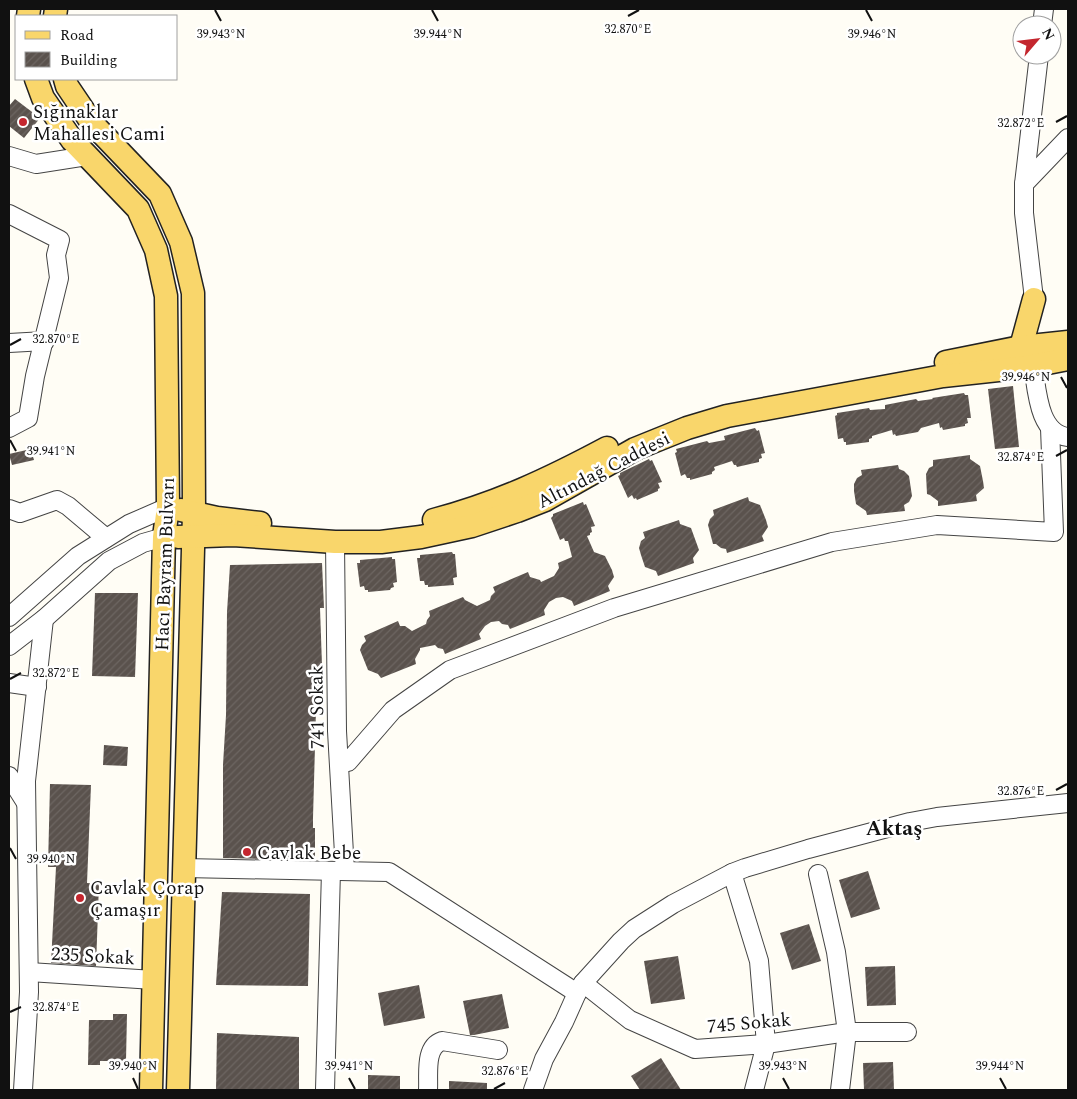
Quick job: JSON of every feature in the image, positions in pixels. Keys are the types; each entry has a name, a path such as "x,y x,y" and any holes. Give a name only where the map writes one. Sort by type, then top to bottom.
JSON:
{"main road":[{"name":"Hacı Bayram Bulvarı","path":"36,80 43,98 72,140 138,209 156,250 166,296 168,507 164,537 151,1090"},
{"name":"Hacı Bayram Bulvarı","path":"65,80 67,86 92,123 160,194 181,242 193,293 194,512 178,1090"},
{"path":"1034,299 1034,358"},
{"name":"Altındağ Caddesi","path":"164,537 232,536 335,542 401,540 452,531 488,522 545,500 617,459 648,444 704,422 727,416 1034,358 1068,342"},
{"name":"Altındağ Caddesi","path":"168,507 238,521 370,528 410,526 465,512 523,490 646,428 688,412 725,402 856,379 1034,358 1068,359"}],"street":[{"path":"1034,299 1024,213 1024,184 1038,65"},
{"path":"1024,184 1068,138"},
{"path":"9,156 36,164 87,156"},
{"path":"9,214 60,240 56,255 59,278 35,376 28,418 9,428"},
{"path":"9,343 45,341"},
{"path":"348,762 393,710 450,670 614,608 832,542 937,525 1054,532 1050,428 1042,412 1034,358"},
{"path":"1050,428 1060,436 1068,437"},
{"path":"9,509 20,513 57,500 68,506 106,538"},
{"path":"9,617 78,556 128,524 168,507"},
{"path":"9,646 44,619 110,561 143,543 164,537"},
{"name":"741 Sokak","path":"326,1090 338,871 335,542"},
{"path":"23,1090 29,972 26,781 44,619"},
{"path":"9,684 37,687"},
{"path":"9,776 26,803"},
{"path":"533,1090 544,1059 580,988 621,941 673,904 732,873 808,849 917,820 1068,803"},
{"name":"745 Sokak","path":"184,868 389,872 630,1020 695,1049 766,1044 848,1032 907,1032"},
{"path":"732,873 759,961 766,1044 754,1090"},
{"path":"818,874 836,952 848,1032 840,1090"},
{"name":"235 Sokak","path":"29,972 154,980"},
{"path":"428,1090 430,1051 438,1043 442,1041 498,1050"}],"building":[{"name":"Sığınaklar Mahallesi Cami","path":"15,99 40,118 24,138 9,126 9,106"},
{"path":"1013,386 1019,447 995,449 988,389"},
{"path":"964,393 968,395 971,418 967,418 968,423 965,426 943,430 942,427 940,428 939,423 921,428 918,432 896,436 895,434 893,435 892,430 872,436 869,442 846,445 843,438 838,439 835,416 837,413 869,408 870,410 885,409 885,405"},
{"path":"755,428 757,431 759,430 765,453 761,454 762,458 759,459 759,462 737,467 732,461 714,467 715,470 712,474 690,480 685,474 681,476 675,453 677,452 676,449 707,441 709,443 725,440 724,436"},
{"path":"31,449 34,460 12,465 9,454"},
{"path":"970,455 970,459 980,466 983,481 984,488 976,495 977,501 938,506 938,501 927,494 926,474 929,468 933,466 933,460"},
{"path":"649,459 650,461 652,460 662,482 658,483 660,488 658,491 637,500 632,495 628,498 618,476 620,473"},
{"path":"898,465 899,469 909,476 912,496 909,502 904,505 905,511 867,515 866,511 856,504 854,491 854,484 857,478 862,475 861,470"},
{"path":"748,497 749,501 760,505 766,520 768,527 762,536 764,541 727,553 726,549 713,544 708,525 714,515 713,510"},
{"path":"583,502 584,505 586,504 595,526 591,527 592,532 587,536 594,552 605,556 612,570 614,577 608,586 610,591 574,606 572,601 563,597 556,598 549,602 544,610 545,615 510,629 508,625 502,624 499,621 491,622 479,634 481,639 445,654 443,649 435,645 420,648 415,659 416,664 381,678 378,674 368,670 360,650 366,641 364,636 398,621 400,626 405,626 412,631 426,624 430,616 429,611 463,597 477,606 490,600 495,592 493,587 528,572 530,577 541,582 554,576 559,568 558,563 572,557 568,541 565,541 564,538 560,540 551,518 553,514"},
{"path":"679,520 680,524 691,528 699,550 693,558 694,563 658,576 656,571 645,567 639,548 641,541 645,538 643,532"},
{"path":"452,552 455,554 457,577 453,578 454,585 428,587 424,581 420,581 417,558 420,558 420,555"},
{"path":"392,557 392,559 395,559 397,582 393,583 394,587 390,590 368,592 364,586 360,587 357,563 360,563 360,560"},
{"path":"322,563 324,608 320,608 322,665 319,710 316,710 313,818 313,828 315,828 315,860 223,858 223,765 230,565"},
{"path":"95,593 138,593 135,677 92,676"},
{"path":"104,745 128,747 127,766 103,765"},
{"path":"50,784 91,785 87,883 99,884 96,966 51,963 56,867 48,867"},
{"path":"868,871 880,909 851,918 839,880"},
{"path":"222,892 310,894 308,986 216,985"},
{"path":"809,924 821,961 792,970 780,933"},
{"path":"678,956 685,999 651,1004 644,961"},
{"path":"895,966 896,1005 867,1006 865,967"},
{"path":"419,985 425,1018 384,1026 378,993"},
{"path":"502,994 509,1028 470,1035 463,1001"},
{"path":"113,1014 127,1014 126,1061 100,1061 100,1065 88,1065 89,1020 113,1020"},
{"path":"217,1033 299,1037 299,1090 216,1090"},
{"path":"661,1058 681,1090 640,1090 631,1076"},
{"path":"893,1062 894,1090 864,1090 863,1063"},
{"path":"368,1075 400,1076 400,1090 368,1090"},
{"path":"449,1081 487,1083 487,1090 449,1090"}],"place":[{"name":"Sığınaklar Mahallesi Cami","path":"23,122"},
{"name":"Cavlak Bebe","path":"247,852"},
{"name":"Cavlak Çorap Çamaşır","path":"80,898"}],"district":[{"name":"Aktaş","path":"894,828"}]}
